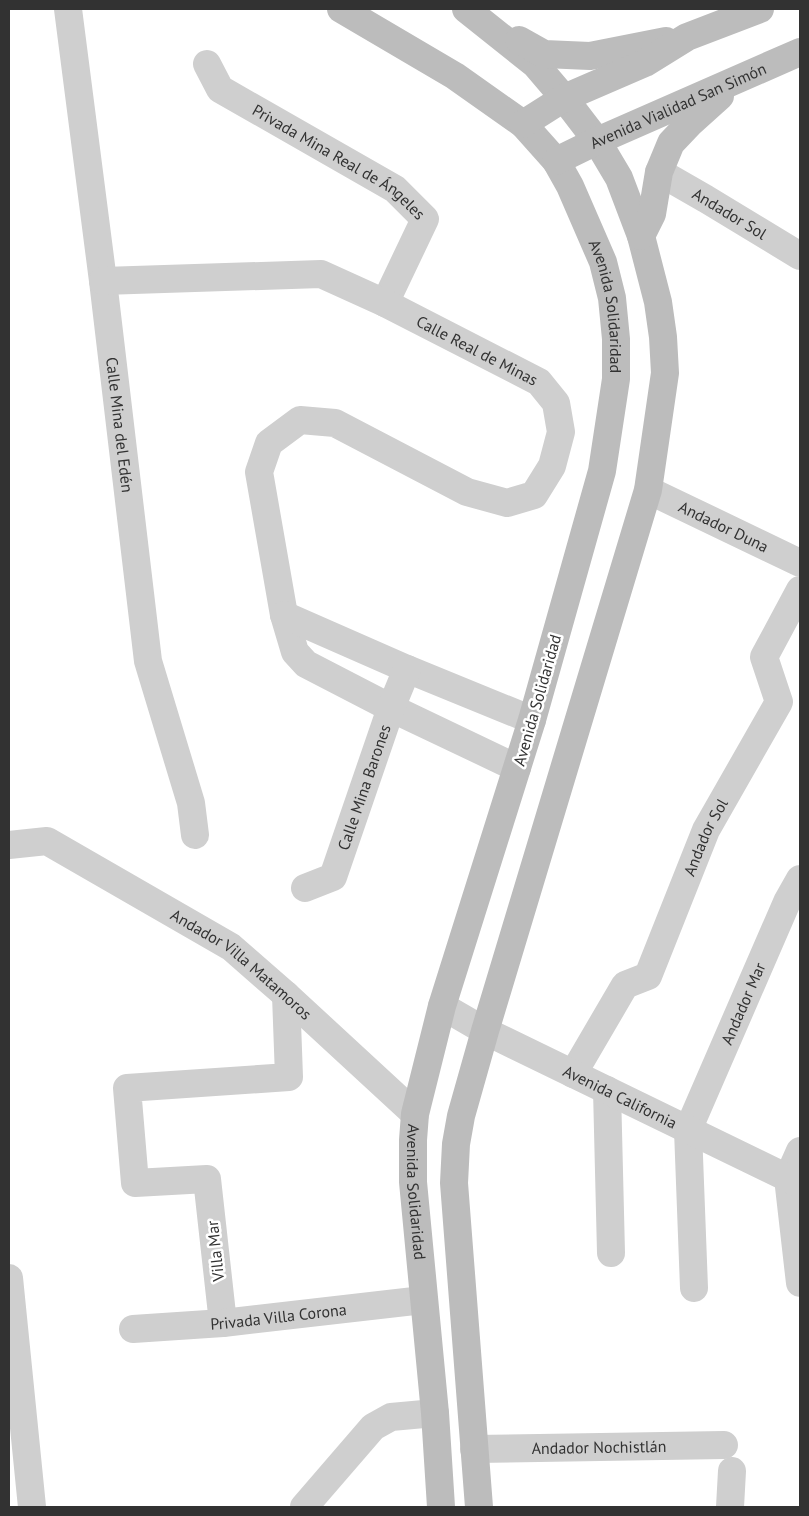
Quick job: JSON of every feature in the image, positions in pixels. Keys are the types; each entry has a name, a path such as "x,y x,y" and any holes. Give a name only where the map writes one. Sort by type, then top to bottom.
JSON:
{"main road":[{"name":"Avenida Solidaridad","path":"341,9 455,76 523,124 556,161 570,186 603,262 612,298 616,339 616,380 602,471 532,720 442,1006 415,1114 412,1140 413,1182 442,1507"},
{"path":"466,9 544,54 590,56 687,37 760,9"},
{"path":"466,9 535,64 597,141 619,178 641,236 658,302 663,337 664,373 648,490 485,1031 461,1116 456,1144 454,1183 479,1507"},
{"path":"523,124 564,98 645,63 687,37"},
{"name":"Avenida Vialidad San Simón","path":"556,161 597,141 800,52"},
{"path":"641,236 652,214 659,172 672,143 690,123 739,80"}],"street":[{"name":"Calle Mina del Edén","path":"68,9 103,281 148,661 191,803 195,834"},
{"name":"Privada Mina Real de Ángeles","path":"207,64 220,89 395,189 425,219 385,303"},
{"name":"Andador Sol","path":"659,172 800,256"},
{"name":"Calle Real de Minas","path":"103,281 320,274 385,303 538,382 556,403 561,432 552,466 534,495 507,503 467,492 335,423 300,420 269,443 260,472 284,615 295,652 306,664 390,708 517,768"},
{"name":"Andador Duna","path":"648,490 800,563"},
{"name":"Andador Sol","path":"572,1074 626,984 648,976 706,830 779,702 764,657 800,590"},
{"path":"284,615 407,670 532,720"},
{"name":"Calle Mina Barones","path":"306,888 332,877 390,708 407,670"},
{"name":"Andador Villa Matamoros","path":"9,845 47,841 231,948 286,995 415,1114"},
{"name":"Andador Mar","path":"688,1130 794,906 800,879"},
{"name":"Villa Mar","path":"223,1323 207,1179 135,1183 127,1088 289,1077 286,995"},
{"name":"Avenida California","path":"442,1006 485,1031 794,1181"},
{"path":"607,1090 611,1252"},
{"path":"688,1130 694,1288"},
{"path":"800,1151 794,1181 800,1283"},
{"path":"9,1278 32,1507"},
{"name":"Privada Villa Corona","path":"134,1329 223,1323 423,1300"},
{"path":"304,1507 373,1427 390,1417 435,1413"},
{"name":"Andador Nochistlán","path":"474,1449 724,1445"},
{"path":"730,1507 732,1471"}]}
